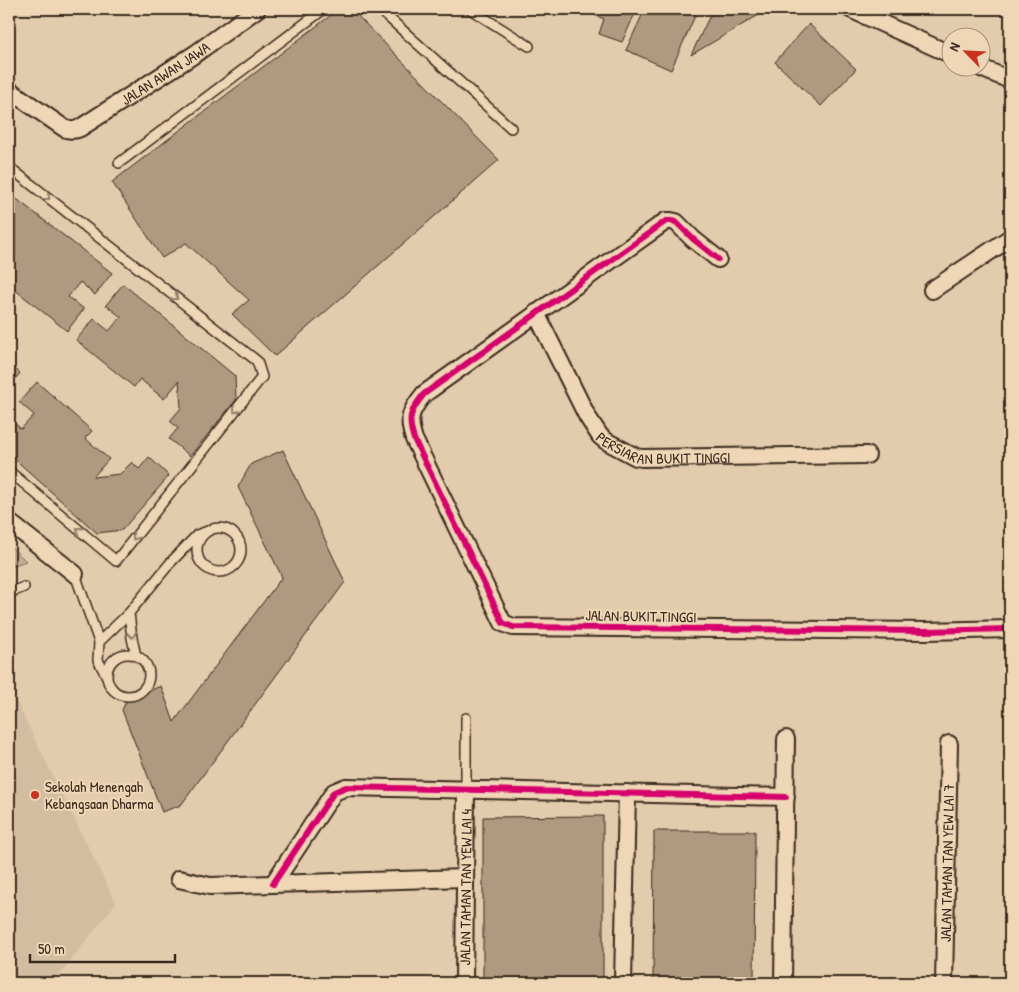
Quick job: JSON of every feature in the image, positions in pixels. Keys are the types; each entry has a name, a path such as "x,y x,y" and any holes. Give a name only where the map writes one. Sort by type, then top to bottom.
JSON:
{"street":[{"name":"JALAN AWAN JAWA","path":"9,90 64,128 75,130 195,54 256,9"},
{"path":"850,9 942,50"},
{"path":"992,73 1010,80"},
{"path":"536,313 666,221 676,222 693,240 718,259"},
{"path":"932,290 1010,238"},
{"name":"JALAN BUKIT TINGGI","path":"536,313 424,394 416,403 411,414 410,426 414,439 503,623 513,627 926,631 1010,629"},
{"name":"PERSIARAN BUKIT TINGGI","path":"536,313 587,416 600,436 636,457 867,455"},
{"path":"9,522 75,574"},
{"path":"783,983 786,738"},
{"name":"JALAN TAMAN TAN YEW LAI 7","path":"944,983 949,744"},
{"path":"273,884 334,792 346,787 786,797"},
{"name":"JALAN TAMAN TAN YEW LAI 4","path":"464,983 466,790"},
{"path":"623,983 627,793"},
{"path":"179,879 210,886 465,878"}],"lane":[{"path":"119,163 324,9"},
{"path":"379,9 510,128"},
{"path":"470,9 529,46"},
{"path":"9,167 257,361 262,377 116,561 9,471"},
{"path":"99,642 129,613 172,562 197,536 208,531 218,528 229,530 237,538 241,548 239,559 232,567 222,572 211,571 202,564 197,554 197,545 201,537 208,531"},
{"path":"172,562 184,555 197,554"},
{"path":"75,574 99,642 98,660 112,690 124,696 137,694 146,685 148,672 142,660 136,656 124,655 113,661 109,666 107,678"},
{"path":"9,593 24,587"},
{"path":"129,613 136,656"},
{"path":"466,718 466,790"}],"shaded area":[{"path":"9,545 26,561 9,567"},
{"name":"Sekolah Menengah Kebangsaan Dharma","path":"9,687 116,903 53,983 9,983"}],"building":[{"path":"339,9 351,9 499,160 275,356 232,314 249,300 186,243 162,258 112,182"},
{"path":"586,9 637,9 622,42 599,34 604,19 585,11"},
{"path":"645,9 698,9 671,70 626,50"},
{"path":"713,9 769,9 691,55"},
{"path":"809,24 856,69 821,106 775,62"},
{"path":"9,193 112,273 95,295 80,282 68,297 84,309 67,331 9,285 15,278 9,273"},
{"path":"123,284 235,376 236,400 190,456 169,439 178,428 170,421 181,408 179,381 164,399 140,379 134,387 76,340 94,319 109,331 121,317 106,305"},
{"path":"9,364 20,373 9,387"},
{"path":"37,382 92,431 85,438 109,459 93,477 120,474 132,462 139,469 149,457 169,476 122,530 97,533 9,454 9,418 21,429 34,415 19,402"},
{"path":"283,450 345,582 181,805 162,812 122,710 127,699 161,686 174,722 282,577 238,487 251,464"},
{"path":"603,816 603,983 483,983 483,817"},
{"path":"654,831 755,831 754,983 653,983"}],"cycle path":[{"path":"718,259 693,239 676,222 666,221 424,394 413,410 410,420 414,439 503,623 513,627 926,631 1010,629"},
{"path":"273,884 334,792 346,787 786,797"}],"place":[{"name":"Sekolah Menengah Kebangsaan Dharma","path":"35,795"}]}
